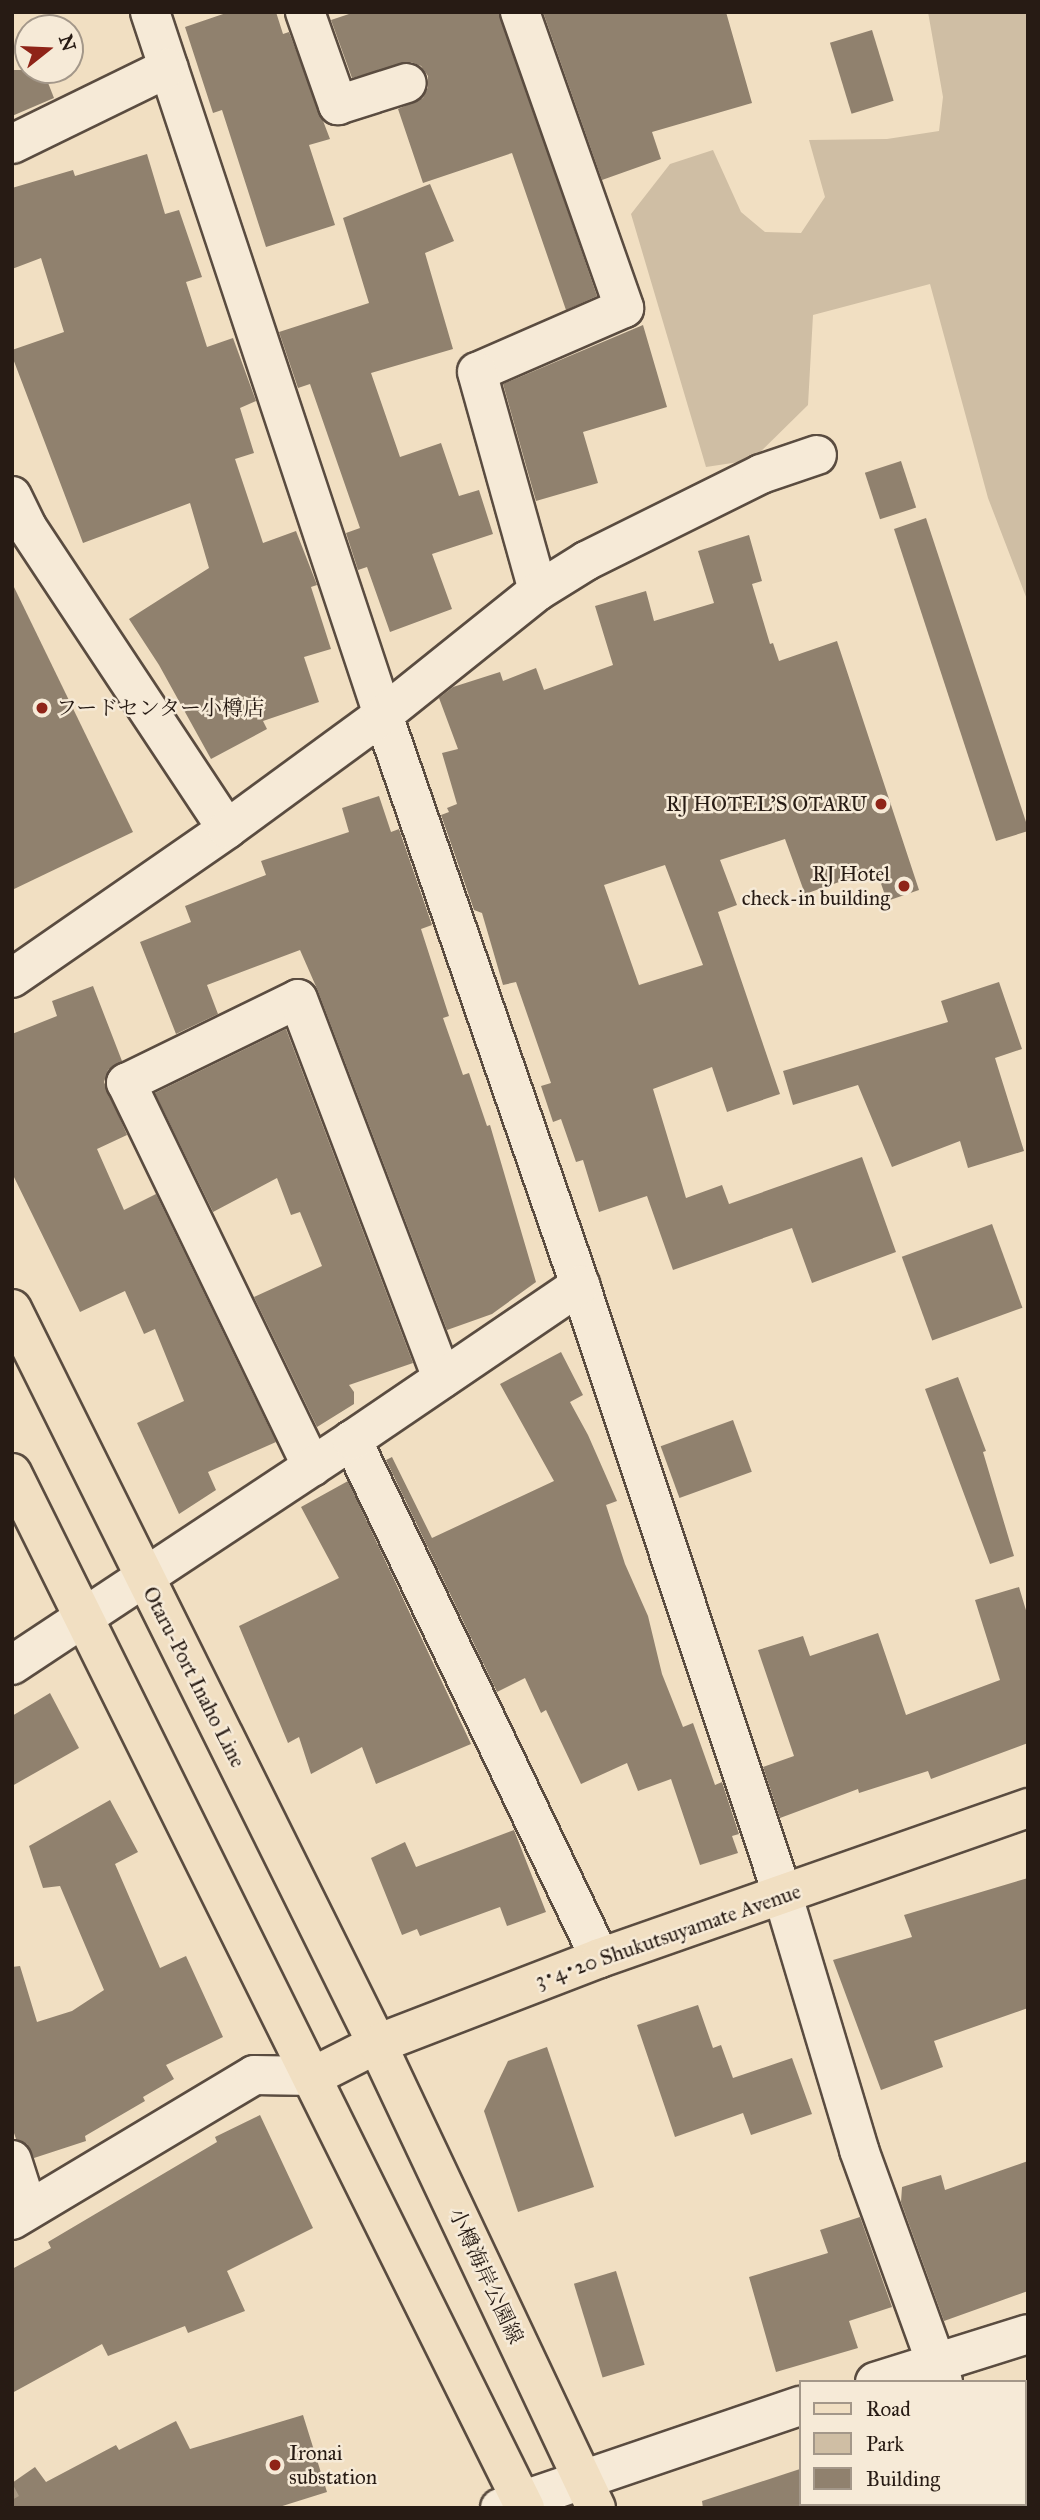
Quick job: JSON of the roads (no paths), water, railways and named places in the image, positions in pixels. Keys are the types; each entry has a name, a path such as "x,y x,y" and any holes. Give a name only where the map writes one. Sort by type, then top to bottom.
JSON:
{"main road":[{"name":"Otaru-Port Inaho Line","path":"12,1309 377,2044"},
{"path":"12,1473 82,1619 314,2076 516,2506"},
{"name":"3･4･20 Shukutsuyamate Avenue","path":"314,2076 377,2044 600,1958 1028,1808"},
{"name":"小樽海岸公園線","path":"377,2044 589,2493"}],"street":[{"path":"150,12 383,715 579,1284 783,1896 859,2150 940,2372"},
{"path":"305,12 338,105 407,83"},
{"path":"520,12 624,308 477,372 538,591"},
{"path":"12,144 169,68"},
{"path":"12,978 227,829 383,715 538,591 586,561 761,474 817,455"},
{"path":"12,496 27,527 227,829"},
{"path":"312,1467 126,1083 298,999 442,1379"},
{"path":"12,1665 312,1467 579,1284"},
{"path":"352,1440 600,1958"},
{"path":"12,2160 20,2215 254,2076 314,2076"},
{"path":"888,2380 940,2372 1028,2334"},
{"path":"516,2506 589,2493 799,2406"}],"waterway":[{"path":"12,2489 22,2508"}],"place":[{"name":"フードセンター小樽店","path":"42,708"},
{"name":"RJ HOTEL'S OTARU","path":"881,804"},
{"name":"RJ Hotel check-in building","path":"904,886"},
{"name":"Ironai substation","path":"275,2465"}]}
